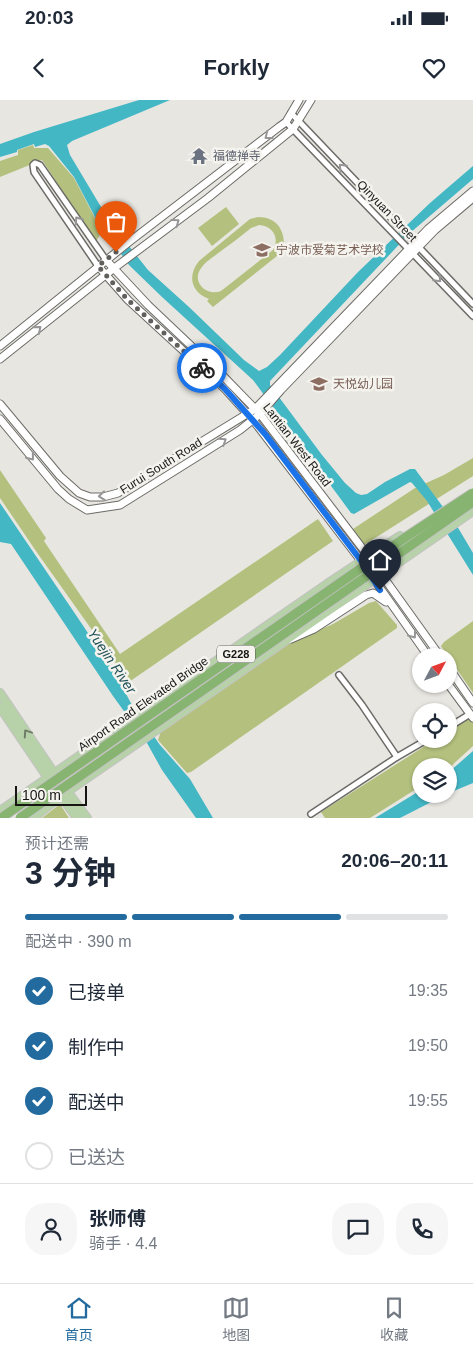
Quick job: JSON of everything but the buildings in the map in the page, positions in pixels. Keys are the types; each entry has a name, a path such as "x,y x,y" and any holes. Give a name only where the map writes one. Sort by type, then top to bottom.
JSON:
{"highway":[{"name":"Airport Road Elevated Bridge","path":"1,818 406,536 473,493"},
{"name":"Airport Road Elevated Bridge","path":"20,818 473,502"}],"main road":[{"path":"0,812 369,556 473,488"},
{"path":"33,818 64,794 473,511"},
{"path":"0,693 51,776"},
{"path":"0,707 64,794 77,818"},
{"path":"64,794 87,818"}],"street":[{"path":"0,346 98,266 286,122 299,100"},
{"path":"0,359 123,261 208,198 293,129 312,100"},
{"name":"Qinyuan Street","path":"291,114 473,304"},
{"name":"Qinyuan Street","path":"286,122 473,316"},
{"path":"98,266 34,172 33,165 35,163 40,165 106,260"},
{"path":"409,249 473,191"},
{"path":"415,243 435,230 473,198"},
{"name":"Furui South Road","path":"0,419 58,489 69,499 87,510 120,505 240,430 409,249"},
{"name":"Lantian West Road","path":"106,260 148,305 224,377 257,412 369,556 434,648"},
{"name":"Lantian West Road","path":"98,266 128,300 225,389 251,417 362,562 422,648"},
{"name":"Furui South Road","path":"0,404 64,480 79,493 90,497 103,497 118,493 251,417"},
{"path":"284,642 314,629 366,595 373,594 393,608"},
{"path":"339,675 362,705 396,757"},
{"path":"458,681 473,703"},
{"path":"455,693 472,716 457,723"},
{"path":"311,814 412,748"}],"green space":[{"path":"33,145 34,148 48,148 74,178 95,218 103,229 96,242 42,160 0,177 0,161 18,155 18,150"},
{"path":"226,207 239,224 212,246 198,228"},
{"path":"258,217 274,221 280,228 284,244 287,248 213,307 207,301 209,299 195,288 192,278 195,267 199,261 250,219","holes":["259,225 274,233 276,241 273,250 221,291 210,292 205,290 198,278 199,272 205,263 251,228"]},
{"path":"473,458 473,476 364,545 353,529 415,488 444,475"},
{"path":"0,470 46,538 44,541 120,654 318,519 333,541 129,682 0,498"},
{"path":"376,601 397,625 397,628 191,772 187,773 158,740 161,731 283,646 333,624 369,603"},
{"path":"473,621 473,693 458,671 458,648 442,648 441,646"},
{"path":"471,716 473,719 473,746 457,761 457,758 412,758 412,792 370,818 325,818 321,812 422,748 457,748 457,726"},
{"path":"60,804 69,818 42,818"}],"water":[{"path":"139,100 170,100 72,141 67,145 70,155 110,222 148,270 244,360 259,371 267,367 280,355 358,272 430,203 473,166 473,179 410,233 270,381 270,385 322,455 345,483 356,493 361,495 367,494 385,482 410,469 415,469 457,526 473,553 473,575 427,501 412,483 410,482 354,514 351,513 253,380 129,265 95,217 74,177 49,146 45,144 35,147 34,144 0,157 0,144"},
{"path":"0,503 117,677 133,707 160,745 190,779 213,818 196,818 11,544 0,542"},
{"path":"473,751 473,783 457,790 457,765"},
{"path":"412,795 412,803 429,803 400,818 375,818"}],"way so far":[{"path":"116,252 98,266 128,300 202,368"}],"place":[{"name":"福德禅寺","path":"199,156"},
{"name":"宁波市爱菊艺术学校","path":"262,250"},
{"name":"天悦幼儿园","path":"319,384"}],"route":[{"path":"202,368 225,389 265,434 362,562 380,590"}],"water label":[{"name":"Yuejin River","path":"112,661"}]}
